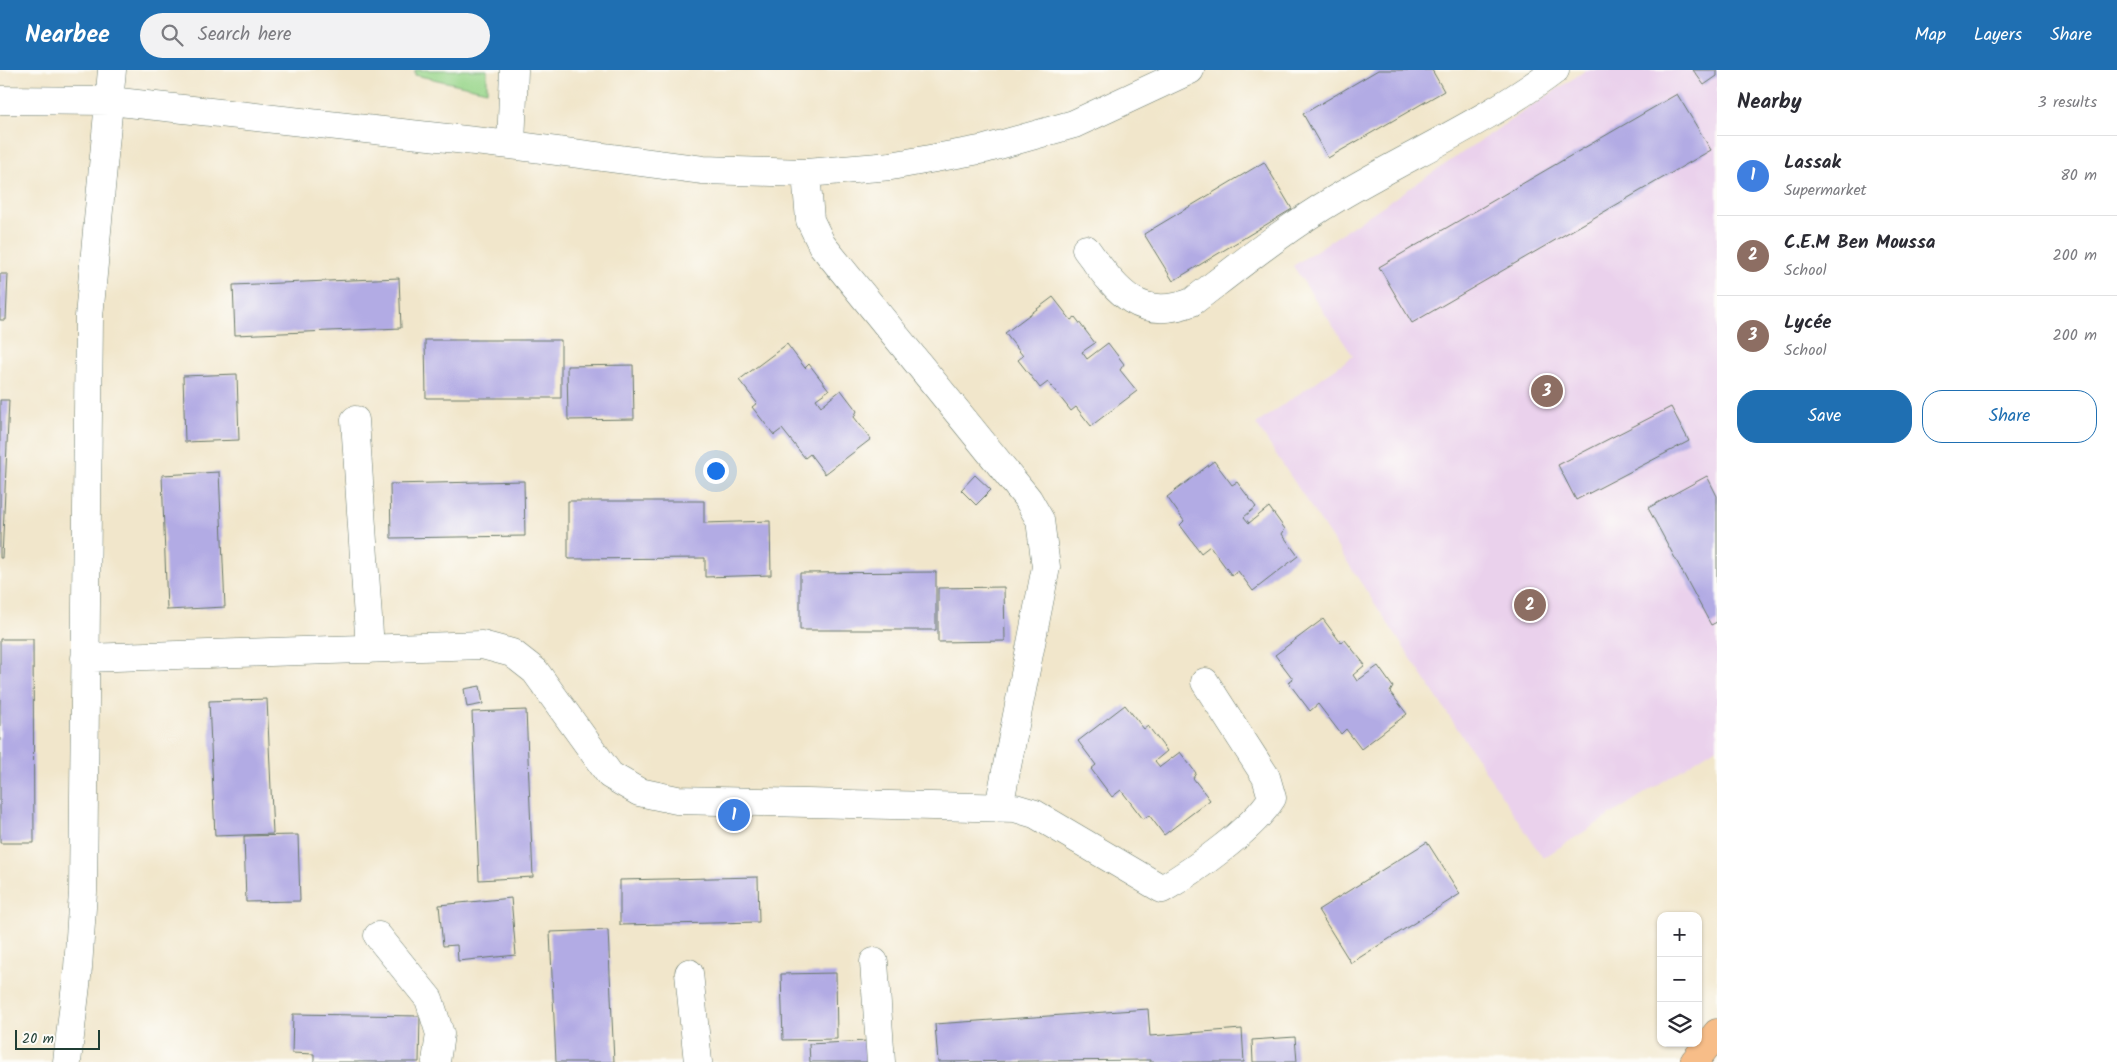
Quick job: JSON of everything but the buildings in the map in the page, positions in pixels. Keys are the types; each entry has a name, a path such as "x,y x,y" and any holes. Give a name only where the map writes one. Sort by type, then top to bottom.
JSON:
{"highway":[{"path":"1694,1062 1717,1033"}],"street":[{"path":"67,1062 78,968 83,892 89,317 112,70"},
{"path":"511,145 514,70"},
{"path":"1086,249 1116,288 1129,299 1144,306 1160,309 1177,308 1192,302 1276,238 1334,199 1507,103 1555,70"},
{"path":"0,100 110,101 511,145 703,170 806,173 892,166 985,149 1074,124 1182,72"},
{"path":"806,173 810,220 822,245 1028,499 1040,520 1046,567 998,807"},
{"path":"355,420 370,649"},
{"path":"85,658 482,645 512,653 535,671 610,775 639,792 677,800 1016,808 1035,814 1162,890 1186,876 1263,814 1272,798 1266,777 1205,682"},
{"path":"378,936 429,999 440,1034 436,1062"},
{"path":"874,962 881,1062"},
{"path":"690,973 698,1062"}],"shaded area":[{"path":"1586,70 1717,70 1717,747 1543,858 1256,424 1353,356 1293,266"}],"green space":[{"path":"415,70 487,70 487,91 415,75"}],"place":[{"name":"Lycée","path":"1547,391"},
{"name":"C.E.M Ben Moussa","path":"1530,605"},
{"name":"Lassak","path":"734,815"}]}
